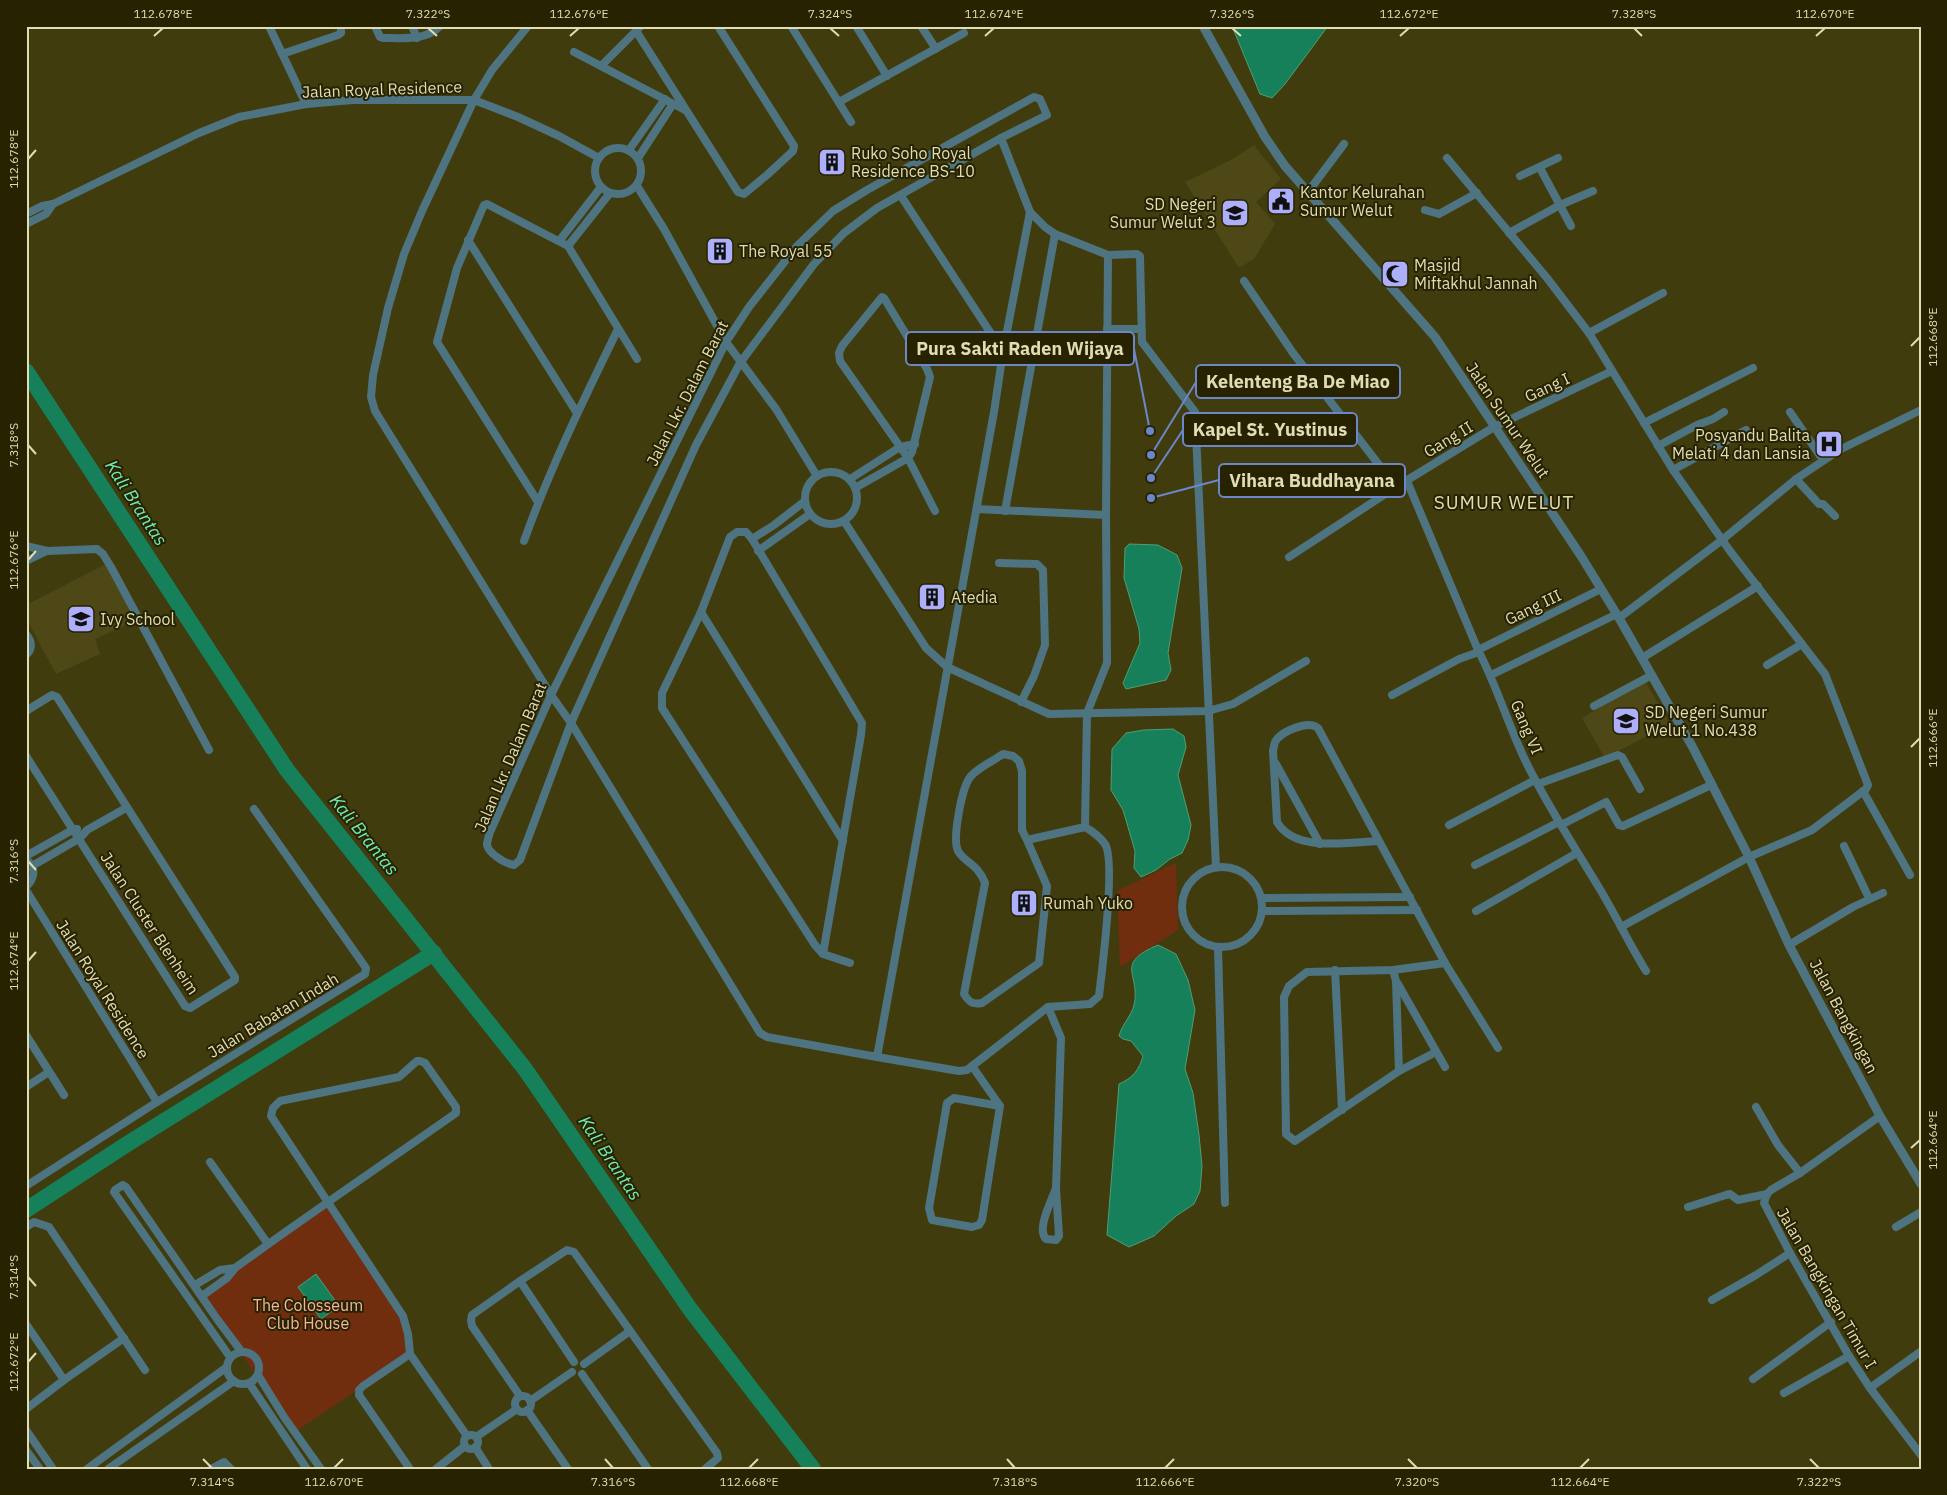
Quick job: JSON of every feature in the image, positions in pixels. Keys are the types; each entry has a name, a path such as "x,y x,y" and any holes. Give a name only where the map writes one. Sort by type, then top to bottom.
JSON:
{"street":[{"path":"269,26 306,104"},
{"path":"282,54 338,35 341,33 341,26"},
{"path":"375,26 383,38 417,38 434,32 440,26"},
{"path":"412,26 417,38"},
{"path":"528,26 492,70 474,100 422,210 404,254 385,318 373,375 370,396 375,411 551,696 571,723 763,1036 877,1057 967,1070 1048,1007 1090,1004 1099,996 1107,921 1109,857 1106,845 1093,832 1084,827 1028,840"},
{"path":"601,66 638,29 740,194 744,194 768,175 794,149 718,26"},
{"path":"791,26 851,122"},
{"path":"856,26 887,76"},
{"path":"921,26 936,49"},
{"name":"Jalan Sumur Welut","path":"1203,26 1265,137 1285,166 1435,337 1581,556 1618,616 1692,746 1749,857"},
{"path":"839,102 964,33"},
{"path":"574,52 687,111"},
{"name":"Jalan Lkr. Dalam Barat","path":"1034,96 1040,99 1047,114 877,208 844,233 814,264 740,363 696,445 571,723 520,860 514,865 510,864 490,852 487,846 488,838 551,696 726,342 749,307 797,246 833,211 1034,96"},
{"name":"Jalan Royal Residence","path":"29,212 42,206 53,204 199,134 231,121 306,104 372,100 474,100 518,117 599,158"},
{"path":"629,150 665,100"},
{"path":"638,158 673,104"},
{"path":"1001,138 1030,212 1045,227 1055,234 1108,255 1137,254 1140,256 1141,338 1144,346 1195,412 1216,867"},
{"path":"1308,192 1344,144"},
{"path":"613,148 629,150 638,158 642,168 641,178 629,192 620,195 610,193 601,187 595,172 599,158 613,148"},
{"path":"1447,158 1510,233 1589,333 1673,470 1722,540 1825,674 1868,785 1867,788 1812,830 1749,857 1621,927"},
{"path":"1520,176 1558,158"},
{"path":"1540,168 1571,226"},
{"path":"636,186 664,229 726,342 776,409 817,476"},
{"path":"560,240 601,187"},
{"path":"1510,233 1560,206 1593,191"},
{"path":"568,246 610,193"},
{"path":"1425,210 1439,214 1477,193"},
{"path":"900,196 1003,352"},
{"name":"Jalan Royal Residence","path":"26,224 46,214 53,204"},
{"path":"538,502 438,346 437,338 457,268 481,209 487,204 560,240 568,246 637,359"},
{"path":"877,1057 977,509 1003,352 1030,212"},
{"path":"1005,511 1055,234"},
{"path":"468,240 577,413"},
{"path":"1084,827 1087,713 1107,663 1108,255"},
{"path":"1244,281 1299,361 1396,487"},
{"path":"1589,333 1664,294"},
{"path":"855,488 908,458 915,444 930,377 929,372 882,297 842,346 839,353 840,361 908,458 935,510"},
{"path":"1108,328 1140,329"},
{"path":"524,541 538,502 577,413 618,329"},
{"path":"1644,423 1753,368"},
{"name":"Gang I","path":"1494,427 1612,371"},
{"path":"1658,446 1697,424 1713,419 1724,412"},
{"path":"1790,412 1823,460"},
{"path":"1491,675 1618,616 1722,540 1796,479 1823,460 1871,433 1920,412"},
{"name":"Gang II","path":"1290,556 1396,487 1494,427"},
{"path":"1673,470 1746,430"},
{"path":"850,479 900,447 915,444"},
{"path":"828,472 839,473 850,479 858,497 851,515 844,521 826,524 810,514 805,502 805,492 810,482 817,476 828,472"},
{"path":"1796,479 1819,504 1823,504 1835,516"},
{"name":"Gang VI","path":"1407,481 1491,675 1507,719 1537,782 1646,972"},
{"path":"752,539 805,502"},
{"path":"977,509 1106,515"},
{"path":"758,551 810,514"},
{"path":"844,521 926,648 947,667 1049,714 1208,711 1234,704 1306,661"},
{"path":"823,954 862,723 752,539 746,532 737,532 730,537 701,612 662,693 662,708 815,945 823,954 850,963"},
{"path":"26,546 48,552"},
{"path":"26,561 48,552 93,548 103,554 209,750"},
{"path":"999,563 1037,564 1043,570 1045,645 1034,676 1021,702"},
{"path":"1642,658 1758,586"},
{"name":"Gang III","path":"1392,695 1601,589"},
{"path":"701,612 843,841"},
{"path":"26,634 31,645 30,652 26,655"},
{"path":"1767,665 1802,644"},
{"path":"1594,706 1652,675"},
{"name":"Jalan Cluster Blenheim","path":"26,711 52,695 57,697 235,977 235,980 190,1008 185,1006 80,838 26,756"},
{"path":"1378,841 1320,844 1296,840 1280,828 1277,822 1274,743 1281,736 1309,724 1318,728 1445,963 1498,1048"},
{"path":"1003,754 1013,756 1019,762 1022,771 1022,830 1028,840 1047,886 1038,963 982,1003 975,1004 964,994 985,883 977,868 960,854 957,848 958,816 966,782 973,773 1003,754"},
{"path":"1449,825 1537,782 1618,754 1622,757 1640,789"},
{"path":"1275,763 1320,844"},
{"path":"1475,865 1606,802 1619,825 1623,826 1711,785"},
{"path":"1862,792 1910,875"},
{"path":"32,866 80,838 87,830 126,808"},
{"name":"Jalan Babatan Indah","path":"26,1186 157,1102 365,974 366,968 254,809"},
{"path":"26,888 34,874 32,866 26,858 74,829 87,830"},
{"path":"1844,846 1869,898"},
{"path":"1476,911 1577,853"},
{"name":"Jalan Bangkingan","path":"1749,857 1790,945 1880,1116 1921,1184"},
{"path":"1216,867 1231,867 1245,873 1256,884 1262,898 1263,911 1256,929 1243,942 1231,947 1218,948 1204,944 1192,935 1184,922 1181,908 1183,893 1190,880 1202,871 1216,867"},
{"name":"Jalan Royal Residence","path":"26,888 157,1102"},
{"path":"1790,945 1869,898 1883,893"},
{"path":"1262,898 1410,898"},
{"path":"1263,911 1417,910"},
{"path":"1218,948 1225,1203"},
{"path":"1436,1052 1399,1071 1295,1142 1286,1134 1284,997 1289,986 1306,972 1394,970 1445,963"},
{"path":"1335,970 1342,1110"},
{"path":"1394,970 1399,1071"},
{"path":"1396,981 1445,1067"},
{"path":"1048,1007 1061,1038 1056,1188 1059,1236 1056,1240 1046,1239 1042,1234 1042,1224 1056,1188"},
{"path":"26,1035 64,1095"},
{"path":"202,1296 227,1278 235,1268 268,1244 329,1202 456,1113 456,1107 423,1061 417,1062 399,1077 280,1101 273,1108 271,1116 329,1202 403,1316 408,1334 410,1354 467,1436"},
{"path":"972,1066 1000,1106 982,1220 979,1225 972,1227 932,1220 929,1208 947,1103 954,1098 1000,1106"},
{"path":"26,1087 49,1072"},
{"path":"1756,1107 1778,1145 1800,1173"},
{"name":"Jalan Bangkingan Timur I","path":"1880,1116 1767,1194 1764,1203 1790,1253 1849,1356 1870,1388 1921,1455"},
{"path":"210,1162 268,1244"},
{"path":"230,1357 114,1192 115,1190 123,1185 126,1187 241,1351"},
{"path":"1688,1207 1730,1194 1738,1200 1767,1194"},
{"path":"1896,1227 1921,1212"},
{"path":"26,1228 34,1222 49,1227 145,1370"},
{"path":"530,1401 526,1397 520,1396 472,1326 472,1315 520,1281 567,1250 570,1250 574,1252 717,1453 718,1458 715,1462 705,1469"},
{"path":"1712,1300 1790,1253"},
{"path":"170,1272 180,1266"},
{"path":"194,1285 220,1270 235,1268"},
{"path":"520,1281 574,1362"},
{"path":"207,1326 217,1319"},
{"path":"1753,1379 1831,1322"},
{"path":"26,1324 64,1380"},
{"path":"584,1364 630,1331"},
{"path":"26,1409 124,1338"},
{"path":"241,1351 254,1355 260,1368 258,1375 249,1383 234,1381 230,1377 227,1367 230,1357 241,1351"},
{"path":"1870,1388 1920,1352"},
{"path":"410,1354 363,1386 359,1395 410,1469"},
{"path":"1784,1393 1849,1356"},
{"path":"574,1362 580,1361 584,1364"},
{"path":"572,1372 574,1362"},
{"path":"582,1374 585,1369 584,1364"},
{"path":"87,1469 227,1367"},
{"path":"572,1372 577,1375 582,1374"},
{"path":"527,1410 530,1406 530,1401 572,1372"},
{"path":"582,1374 648,1469"},
{"path":"249,1383 307,1469 319,1465 284,1417 258,1375"},
{"path":"108,1469 234,1381"},
{"path":"517,1409 515,1402 520,1396"},
{"path":"517,1409 527,1410"},
{"path":"476,1437 517,1409"},
{"path":"527,1410 568,1469"},
{"path":"275,1423 284,1417"},
{"path":"26,1430 53,1469"},
{"path":"467,1436 472,1435 476,1437"},
{"path":"465,1446 464,1440 467,1436"},
{"path":"475,1448 478,1443 476,1437"},
{"path":"465,1446 470,1449 475,1448"},
{"path":"436,1469 465,1446"},
{"path":"475,1448 489,1469"},
{"path":"26,1450 40,1469"},
{"path":"211,1469 224,1462 231,1469"}],"shaded area":[{"path":"1232,26 1328,26 1285,84 1272,98 1260,94"},
{"name":"SD Negeri Sumur Welut 3","path":"1254,145 1281,179 1256,202 1275,224 1254,259 1239,268 1185,182 1233,159"},
{"path":"1129,544 1158,545 1177,555 1182,568 1168,653 1171,670 1166,680 1126,689 1123,683 1140,643 1139,629 1124,578 1125,548"},
{"name":"Ivy School","path":"106,564 135,621 95,639 100,654 56,674 26,618 26,605"},
{"name":"SD Negeri Sumur Welut 1 No.438","path":"1645,681 1670,724 1605,758 1582,718"},
{"path":"1173,729 1184,736 1186,747 1178,775 1191,825 1188,840 1182,853 1170,859 1156,870 1141,877 1134,868 1135,851 1123,810 1111,790 1112,749 1126,733"},
{"path":"1158,945 1176,954 1188,980 1195,1010 1185,1069 1193,1093 1199,1135 1202,1166 1200,1191 1194,1204 1176,1216 1154,1236 1129,1247 1107,1235 1119,1084 1135,1073 1143,1056 1131,1041 1119,1036 1134,1005 1135,994 1132,964 1144,952"},
{"path":"316,1274 339,1306 321,1319 298,1287"}],"green space":[{"path":"1176,863 1178,930 1120,967 1117,891"},
{"name":"The Colosseum Club House","path":"329,1202 403,1316 410,1354 295,1432 202,1296"}],"waterway":[{"name":"Kali Brantas","path":"26,371 287,770 525,1069 690,1309 813,1469"},
{"path":"26,1210 124,1146 434,953"}],"place":[{"name":"Ruko Soho Royal Residence BS-10","path":"832,162"},
{"name":"Kantor Kelurahan Sumur Welut","path":"1281,201"},
{"name":"SD Negeri Sumur Welut 3","path":"1235,213"},
{"name":"The Royal 55","path":"720,251"},
{"name":"Masjid Miftakhul Jannah","path":"1395,274"},
{"name":"Pura Sakti Raden Wijaya","path":"1150,431"},
{"name":"Posyandu Balita Melati 4 dan Lansia","path":"1829,444"},
{"name":"Kelenteng Ba De Miao","path":"1151,455"},
{"name":"Kapel St. Yustinus","path":"1151,478"},
{"name":"Vihara Buddhayana","path":"1151,498"},
{"name":"Atedia","path":"932,597"},
{"name":"Ivy School","path":"81,619"},
{"name":"SD Negeri Sumur Welut 1 No.438","path":"1626,721"},
{"name":"Rumah Yuko","path":"1024,903"}],"district":[{"name":"SUMUR WELUT","path":"1504,502"}]}
